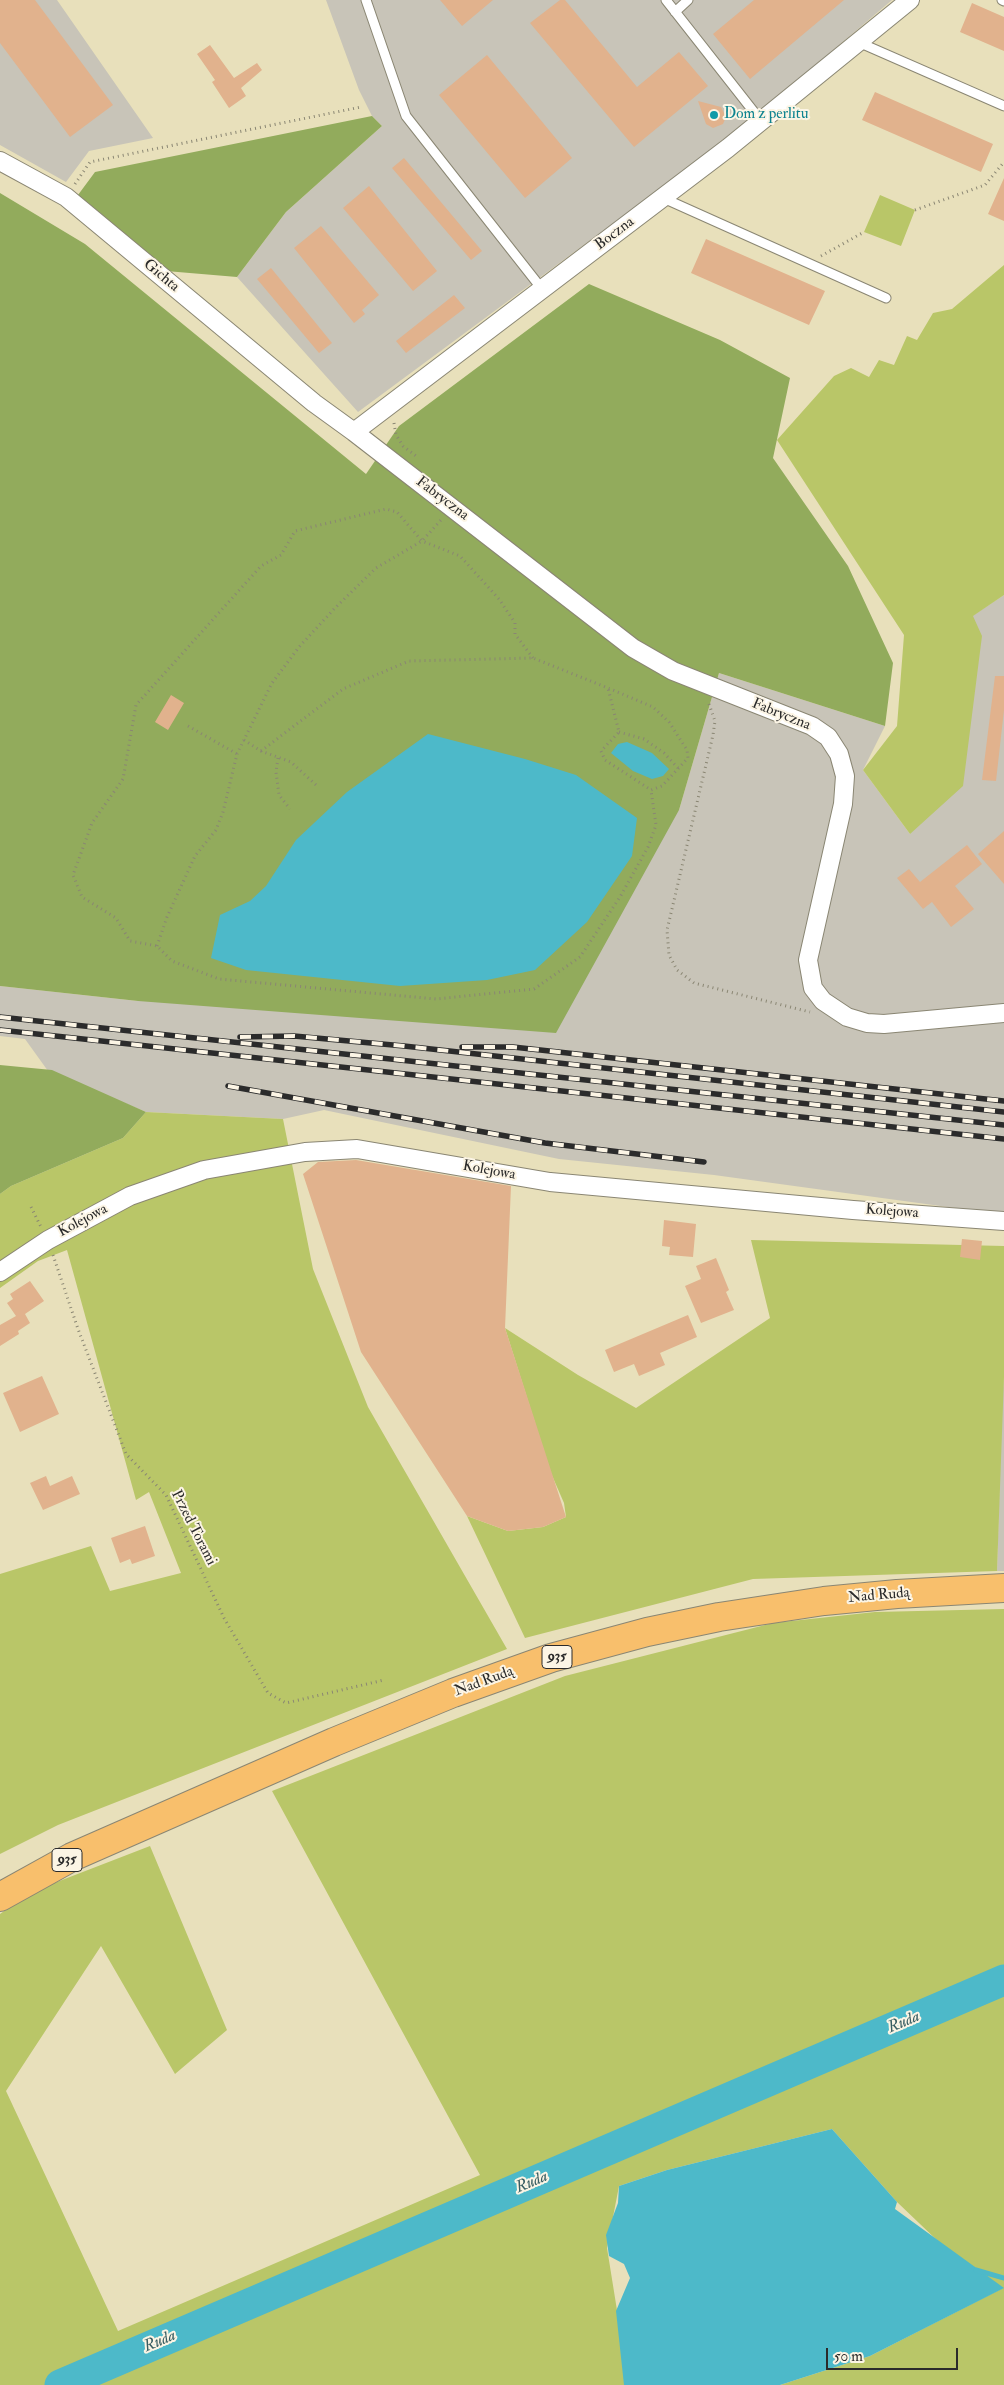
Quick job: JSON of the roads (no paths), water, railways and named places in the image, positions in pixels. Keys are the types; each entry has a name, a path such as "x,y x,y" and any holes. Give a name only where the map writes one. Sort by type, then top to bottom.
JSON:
{"main road":[{"name":"Nad Rudą","path":"0,1897 72,1857 334,1742 453,1693 551,1658 647,1632 729,1615 824,1601 897,1594 1004,1588"}],"street":[{"name":"Boczna","path":"354,432 663,198 910,0"},
{"name":"Gichta","path":"0,161 66,197 314,403 354,432"},
{"name":"Fabryczna","path":"354,432 634,648 673,671 812,726 828,737 839,754 845,776 843,804 808,960 813,988 823,1001 847,1018 867,1023 884,1024 1004,1013"},
{"name":"Kolejowa","path":"0,1272 48,1240 130,1196 204,1170 305,1152 357,1149 550,1182 853,1210 1004,1221"}],"lane":[{"path":"366,0 406,116 542,289"},
{"path":"666,0 761,121"},
{"path":"675,12 688,0"},
{"path":"858,42 1004,106"},
{"path":"663,198 886,298"}],"water":[{"path":"428,734 525,759 576,775 637,818 632,856 587,922 535,970 487,980 400,986 246,970 211,958 220,915 250,901 266,886 296,840 347,792"},
{"path":"627,742 652,753 669,769 663,776 652,779 633,771 611,753 618,744"},
{"path":"832,2129 897,2202 895,2209 1004,2288 870,2356 780,2385 624,2385 616,2311 630,2278 624,2264 609,2256 606,2235 618,2203 619,2186 667,2170"}],"waterway":[{"name":"Ruda","path":"60,2385 1004,1980"},
{"path":"976,2270 1004,2278"}],"railway":[{"path":"0,1017 1004,1125"},
{"path":"0,1030 1004,1139"},
{"path":"240,1037 294,1036 404,1046 1004,1112"},
{"path":"462,1047 513,1047 1004,1101"},
{"path":"228,1086 545,1143 704,1162"}],"place":[{"name":"Dom z perlitu","path":"714,115"}]}
